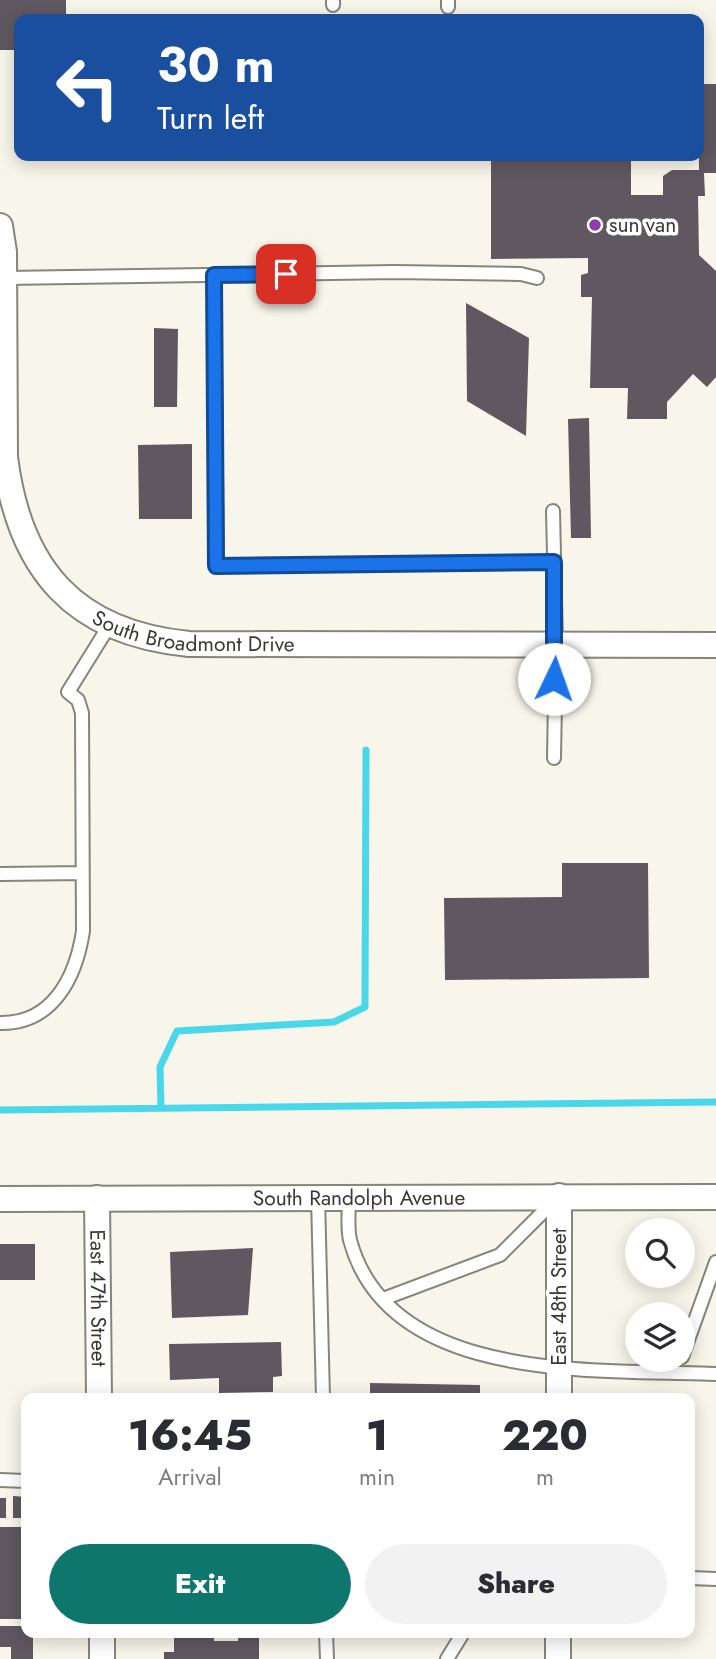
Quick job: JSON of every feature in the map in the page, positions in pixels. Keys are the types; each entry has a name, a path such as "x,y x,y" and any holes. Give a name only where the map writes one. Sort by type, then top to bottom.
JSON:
{"street":[{"name":"South Broadmont Drive","path":"0,226 5,278 5,457 9,490 30,547 58,588 79,607 109,626 146,638 189,644 556,642 716,645"},
{"name":"South Randolph Avenue","path":"0,1199 559,1196 716,1198"},
{"name":"East 48th Street","path":"559,1196 559,1393"},
{"name":"East 47th Street","path":"97,1198 99,1393"},
{"path":"102,1638 102,1659"},
{"path":"558,1638 558,1659"}],"lane":[{"path":"5,278 398,272 521,274 537,278"},
{"path":"214,275 216,566 554,562"},
{"path":"553,512 556,642 554,758"},
{"path":"0,1023 26,1021 55,1000 69,983 79,961 83,931 82,713 78,700 68,692 109,626"},
{"path":"0,874 82,873"},
{"path":"383,1299 500,1255 559,1196"},
{"path":"318,1197 323,1393"},
{"path":"349,1197 350,1239 363,1269 383,1299 405,1321 444,1344 502,1362 559,1365 625,1364"},
{"path":"695,1321 716,1262"},
{"path":"695,1368 716,1374"},
{"path":"0,1480 21,1481"},
{"path":"695,1578 716,1579"},
{"path":"326,1638 327,1659"},
{"path":"447,1659 460,1638"}],"building":[{"path":"0,0 66,0 66,14 14,14 14,50 0,50"},
{"name":"sun van","path":"704,84 716,84 716,173 704,173 705,196 698,196 699,255 716,271 716,377 707,387 693,374 667,402 667,419 627,419 628,388 590,388 592,297 581,297 581,275 588,273 588,258 491,259 491,161 631,161 631,195 663,195 663,176 672,170 699,170 699,161 704,161"},
{"path":"466,303 529,338 526,436 467,401"},
{"path":"154,328 178,329 177,407 154,407"},
{"path":"589,418 591,538 571,538 568,419"},
{"path":"192,444 192,519 139,519 138,445"},
{"path":"562,863 648,863 649,978 445,980 444,898 562,897"},
{"path":"0,1244 35,1244 35,1280 0,1280"},
{"path":"253,1248 248,1315 172,1318 170,1252"},
{"path":"281,1342 282,1376 273,1377 273,1392 219,1393 219,1378 170,1380 169,1344"},
{"path":"370,1383 480,1385 480,1393 370,1393"},
{"path":"13,1496 21,1497 21,1518 13,1518"},
{"path":"0,1498 6,1498 6,1518 0,1518"},
{"path":"0,1527 21,1527 21,1619 0,1619"},
{"path":"0,1626 21,1626 21,1638 33,1638 33,1659 11,1659 11,1647 0,1647"},
{"path":"174,1638 238,1641 238,1638 259,1638 259,1659 164,1659 164,1652 174,1652"}],"waterway":[{"path":"161,1108 160,1067 177,1031 334,1022 365,1007 366,750"},
{"path":"0,1110 716,1102"}],"place":[{"name":"sun van","path":"595,225"}],"route":[{"path":"286,274 214,275 216,566 554,562 554,679"}]}
